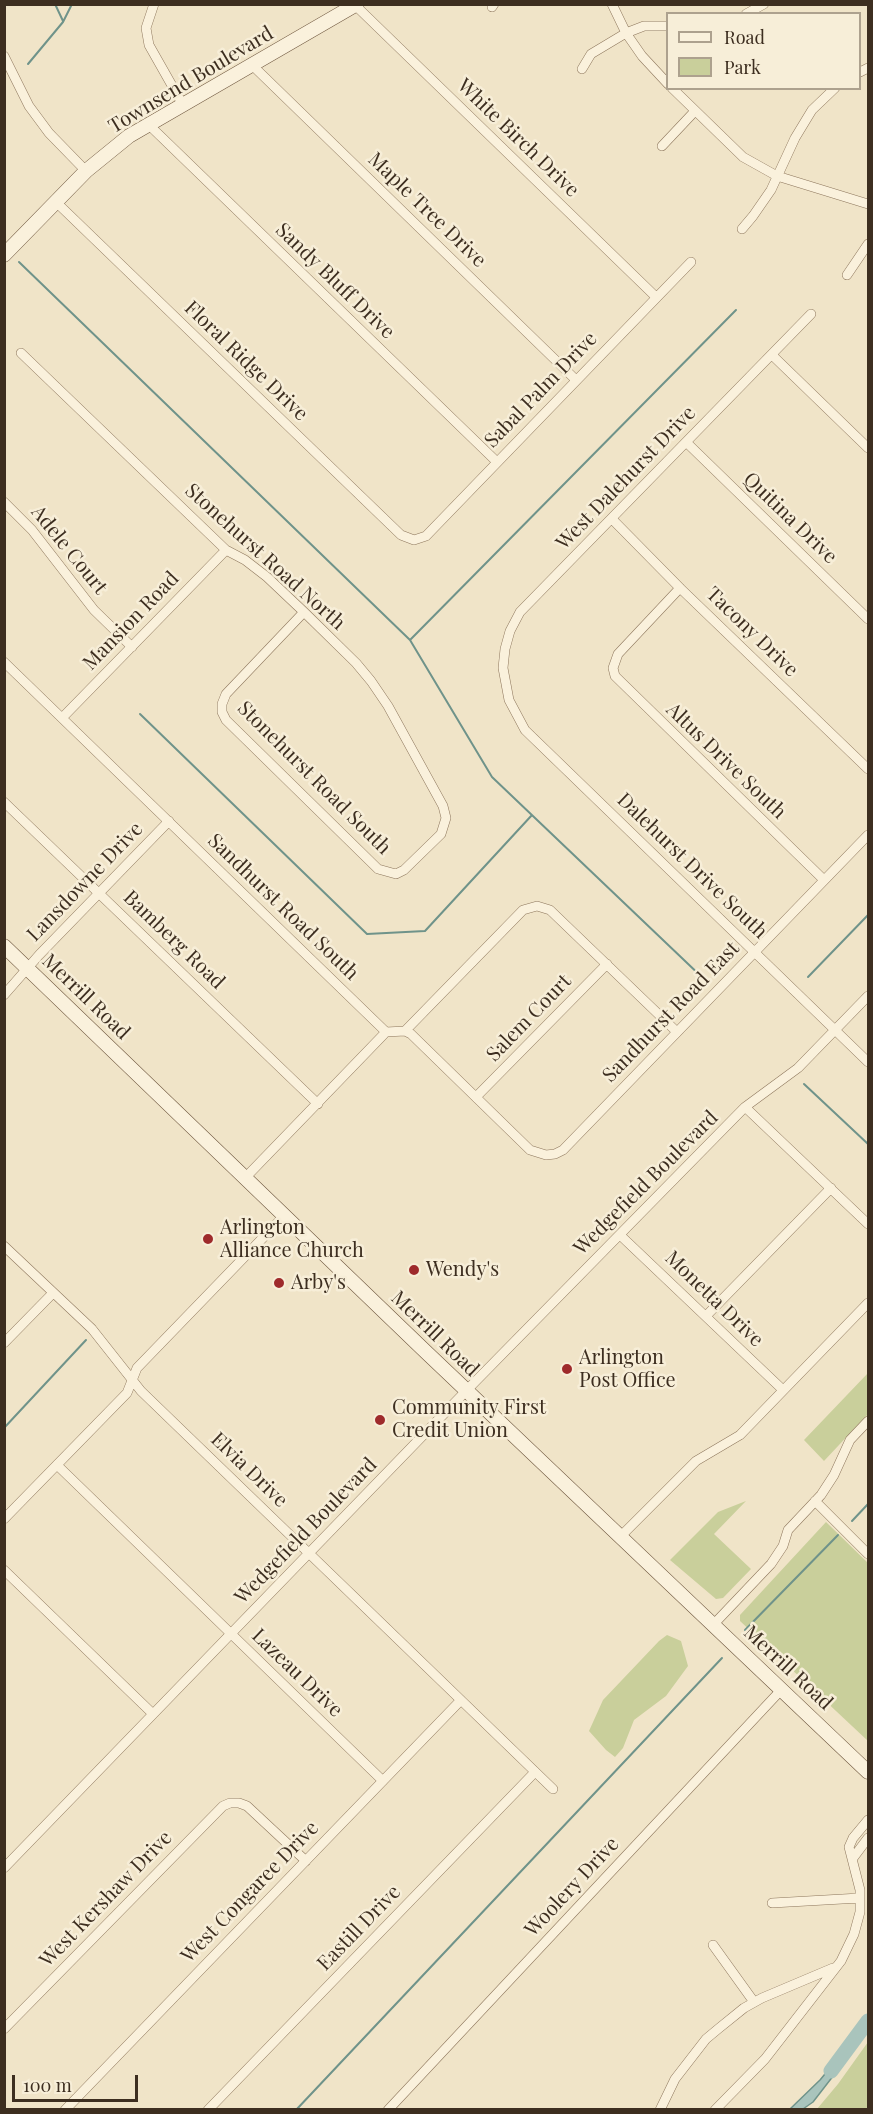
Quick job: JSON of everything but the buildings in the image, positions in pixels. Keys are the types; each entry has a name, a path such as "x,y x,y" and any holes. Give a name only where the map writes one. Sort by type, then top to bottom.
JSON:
{"main road":[{"name":"Townsend Boulevard","path":"4,255 115,146 356,5"},
{"name":"Merrill Road","path":"4,946 466,1391 868,1772"}],"street":[{"path":"154,4 146,28 149,45 183,105"},
{"path":"612,4 626,33 642,56 666,82"},
{"path":"750,12 764,4"},
{"name":"White Birch Drive","path":"356,5 656,297"},
{"path":"582,69 591,54 626,33 644,26 666,26"},
{"path":"4,56 29,106 49,133 87,171"},
{"name":"Maple Tree Drive","path":"252,65 576,380"},
{"path":"674,90 743,157 777,176 868,204"},
{"path":"742,229 763,204 795,138 812,110 833,90"},
{"path":"662,146 695,111"},
{"name":"Sandy Bluff Drive","path":"149,126 497,462"},
{"name":"Floral Ridge Drive","path":"56,202 401,536 414,540"},
{"path":"847,275 868,244"},
{"name":"Sabal Palm Drive","path":"414,540 426,536 691,262"},
{"name":"West Dalehurst Drive","path":"505,686 503,668 505,649 510,631 520,612 810,314"},
{"name":"Stonehurst Road North","path":"21,353 226,550 245,560 267,577 304,612 356,663 388,706 443,806 446,818 441,834 404,870 396,874 389,874"},
{"path":"772,355 868,448"},
{"name":"Quitina Drive","path":"686,442 868,619"},
{"name":"Adele Court","path":"4,502 32,530 94,610 132,647"},
{"name":"Tacony Drive","path":"612,519 680,588 868,769"},
{"name":"Mansion Road","path":"62,718 226,550"},
{"name":"Altus Drive South","path":"680,588 618,654 614,663 615,676 824,880"},
{"name":"Stonehurst Road South","path":"304,612 226,694 222,712 226,720 378,870 389,874"},
{"name":"Sandhurst Road South","path":"4,662 386,1032"},
{"name":"Dalehurst Drive South","path":"505,686 508,700 525,730 868,1062"},
{"name":"Bamberg Road","path":"4,802 318,1104"},
{"name":"Lansdowne Drive","path":"4,995 169,821"},
{"name":"Sandhurst Road East","path":"476,1097 530,1150 546,1155 563,1150 868,835"},
{"path":"405,1031 523,910 537,906 550,910 677,1032"},
{"name":"Salem Court","path":"476,1097 607,964"},
{"name":"Wedgefield Boulevard","path":"4,1868 745,1107 792,1073 868,996"},
{"path":"245,1178 386,1032 405,1031 411,1034 476,1097"},
{"path":"745,1107 868,1224"},
{"path":"706,1316 831,1188"},
{"path":"4,1519 127,1393 137,1368 284,1216"},
{"name":"Monetta Drive","path":"620,1234 783,1390"},
{"name":"Elvia Drive","path":"4,1246 92,1329 141,1391 553,1789"},
{"path":"4,1343 53,1293"},
{"path":"620,1537 696,1461 740,1435 868,1303"},
{"path":"713,1625 771,1564 783,1546 788,1530 815,1501 834,1475 850,1440 868,1420"},
{"name":"Lazeau Drive","path":"57,1465 383,1781"},
{"path":"815,1501 868,1554"},
{"path":"4,1569 153,1714"},
{"name":"Woolery Drive","path":"388,2109 782,1689"},
{"name":"West Congaree Drive","path":"65,2109 460,1700"},
{"name":"Eastill Drive","path":"208,2109 535,1772"},
{"name":"West Kershaw Drive","path":"4,2029 223,1806 239,1803 247,1806 306,1861"},
{"path":"715,2109 765,2059 838,1964 855,1934 860,1912 860,1898 854,1858 849,1847 853,1838 868,1820"},
{"path":"854,1858 868,1838"},
{"path":"772,1903 860,1898"},
{"path":"713,1945 754,2002"},
{"path":"660,2109 675,2079 706,2039 744,2008 838,1964"}],"green space":[{"path":"868,1373 868,1414 824,1461 804,1440"},
{"path":"746,1501 714,1534 751,1569 723,1598 716,1599 670,1560 718,1512"},
{"path":"826,1522 868,1563 868,1741 740,1621 740,1615"},
{"path":"667,1635 681,1641 688,1666 666,1696 634,1720 623,1748 615,1757 589,1731 603,1700"},
{"path":"868,2042 868,2109 817,2109 838,2084"}],"water":[{"path":"843,2055 842,2063 837,2071 813,2102 803,2109 790,2109 820,2080 839,2057"}],"waterway":[{"path":"55,4 63,21"},
{"path":"28,64 63,22 72,4"},
{"path":"19,262 410,640 736,310"},
{"path":"410,640 492,777 706,981"},
{"path":"140,714 367,934 425,931 532,815"},
{"path":"808,977 868,915"},
{"path":"804,1084 868,1144"},
{"path":"4,1428 86,1340"},
{"path":"852,1521 868,1504"},
{"path":"745,1630 838,1535"},
{"path":"296,2110 722,1658"},
{"path":"831,2071 868,2021"}],"place":[{"name":"Arlington Alliance Church","path":"208,1239"},
{"name":"Wendy's","path":"414,1270"},
{"name":"Arby's","path":"279,1283"},
{"name":"Arlington Post Office","path":"567,1369"},
{"name":"Community First Credit Union","path":"380,1420"}]}
